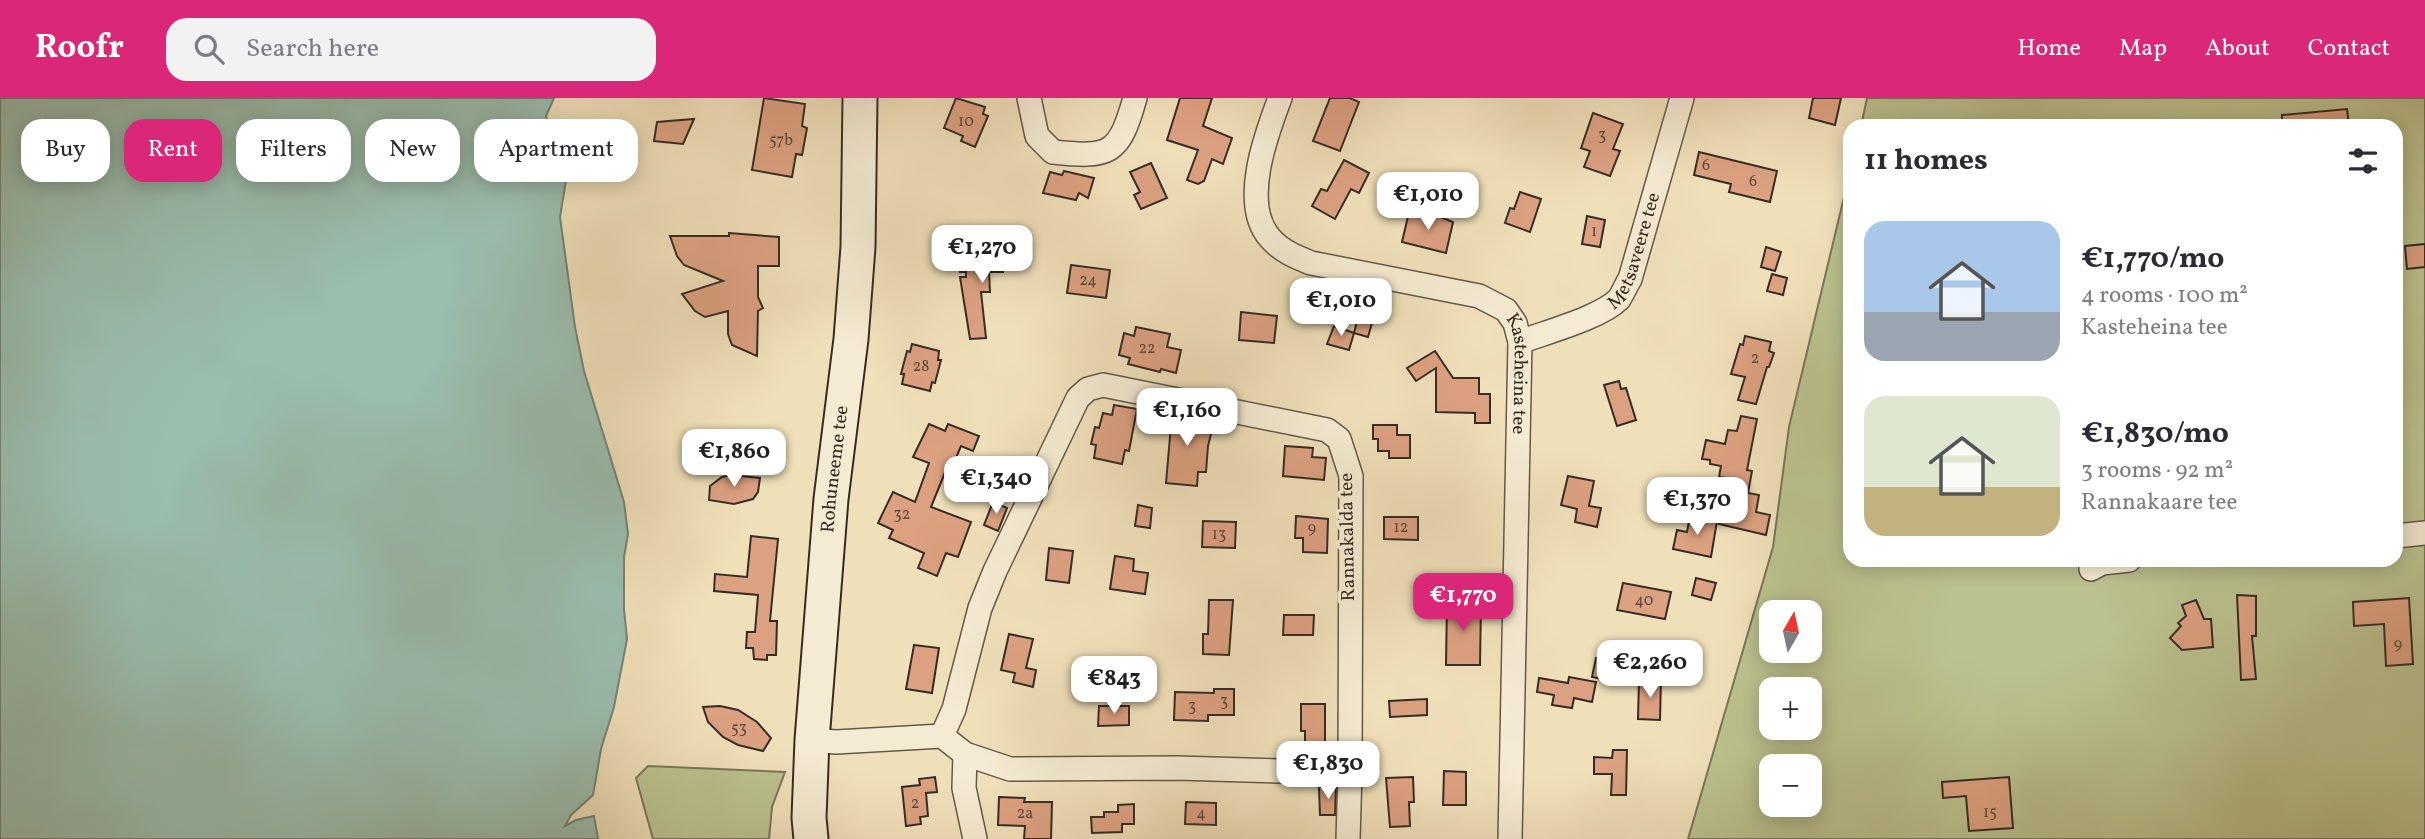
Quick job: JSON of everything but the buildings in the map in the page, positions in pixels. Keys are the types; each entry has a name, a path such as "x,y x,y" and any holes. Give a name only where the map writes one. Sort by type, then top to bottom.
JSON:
{"street":[{"name":"Rohuneeme tee","path":"811,839 812,740 831,499 851,339 858,247 860,98"},
{"path":"1029,98 1037,136 1053,152 1095,155 1110,150 1120,137 1128,123 1135,98"},
{"name":"Kasteheina tee","path":"1280,98 1268,130 1257,175 1259,217 1269,237 1287,253 1311,263 1479,296 1506,310 1516,323 1520,342 1510,839"},
{"name":"Metsaveere tee","path":"1520,342 1590,316 1620,298 1630,279 1682,98"},
{"name":"Rannakalda tee","path":"942,736 954,709 980,608 995,571 1078,398 1088,389 1103,385 1327,430 1339,439 1351,475 1349,839"},
{"path":"2403,535 2425,533"},
{"path":"2091,569 2095,567"},
{"path":"812,740 836,742 942,736 965,754 1010,769 1177,768 1350,773"},
{"path":"965,754 964,788 975,839"}],"green space":[{"path":"1867,98 2425,98 2425,839 1688,839 1773,547 1789,427 1843,201 1843,567 2403,567 2403,119 1862,119"},
{"path":"648,766 785,772 772,807 769,839 653,839 636,778"}],"shaded area":[{"path":"0,98 554,98 547,119 474,119 474,182 566,182 560,217 575,327 584,371 624,502 628,534 624,557 627,639 614,707 601,749 593,795 571,815 565,826 594,816 598,839 0,839"}]}
